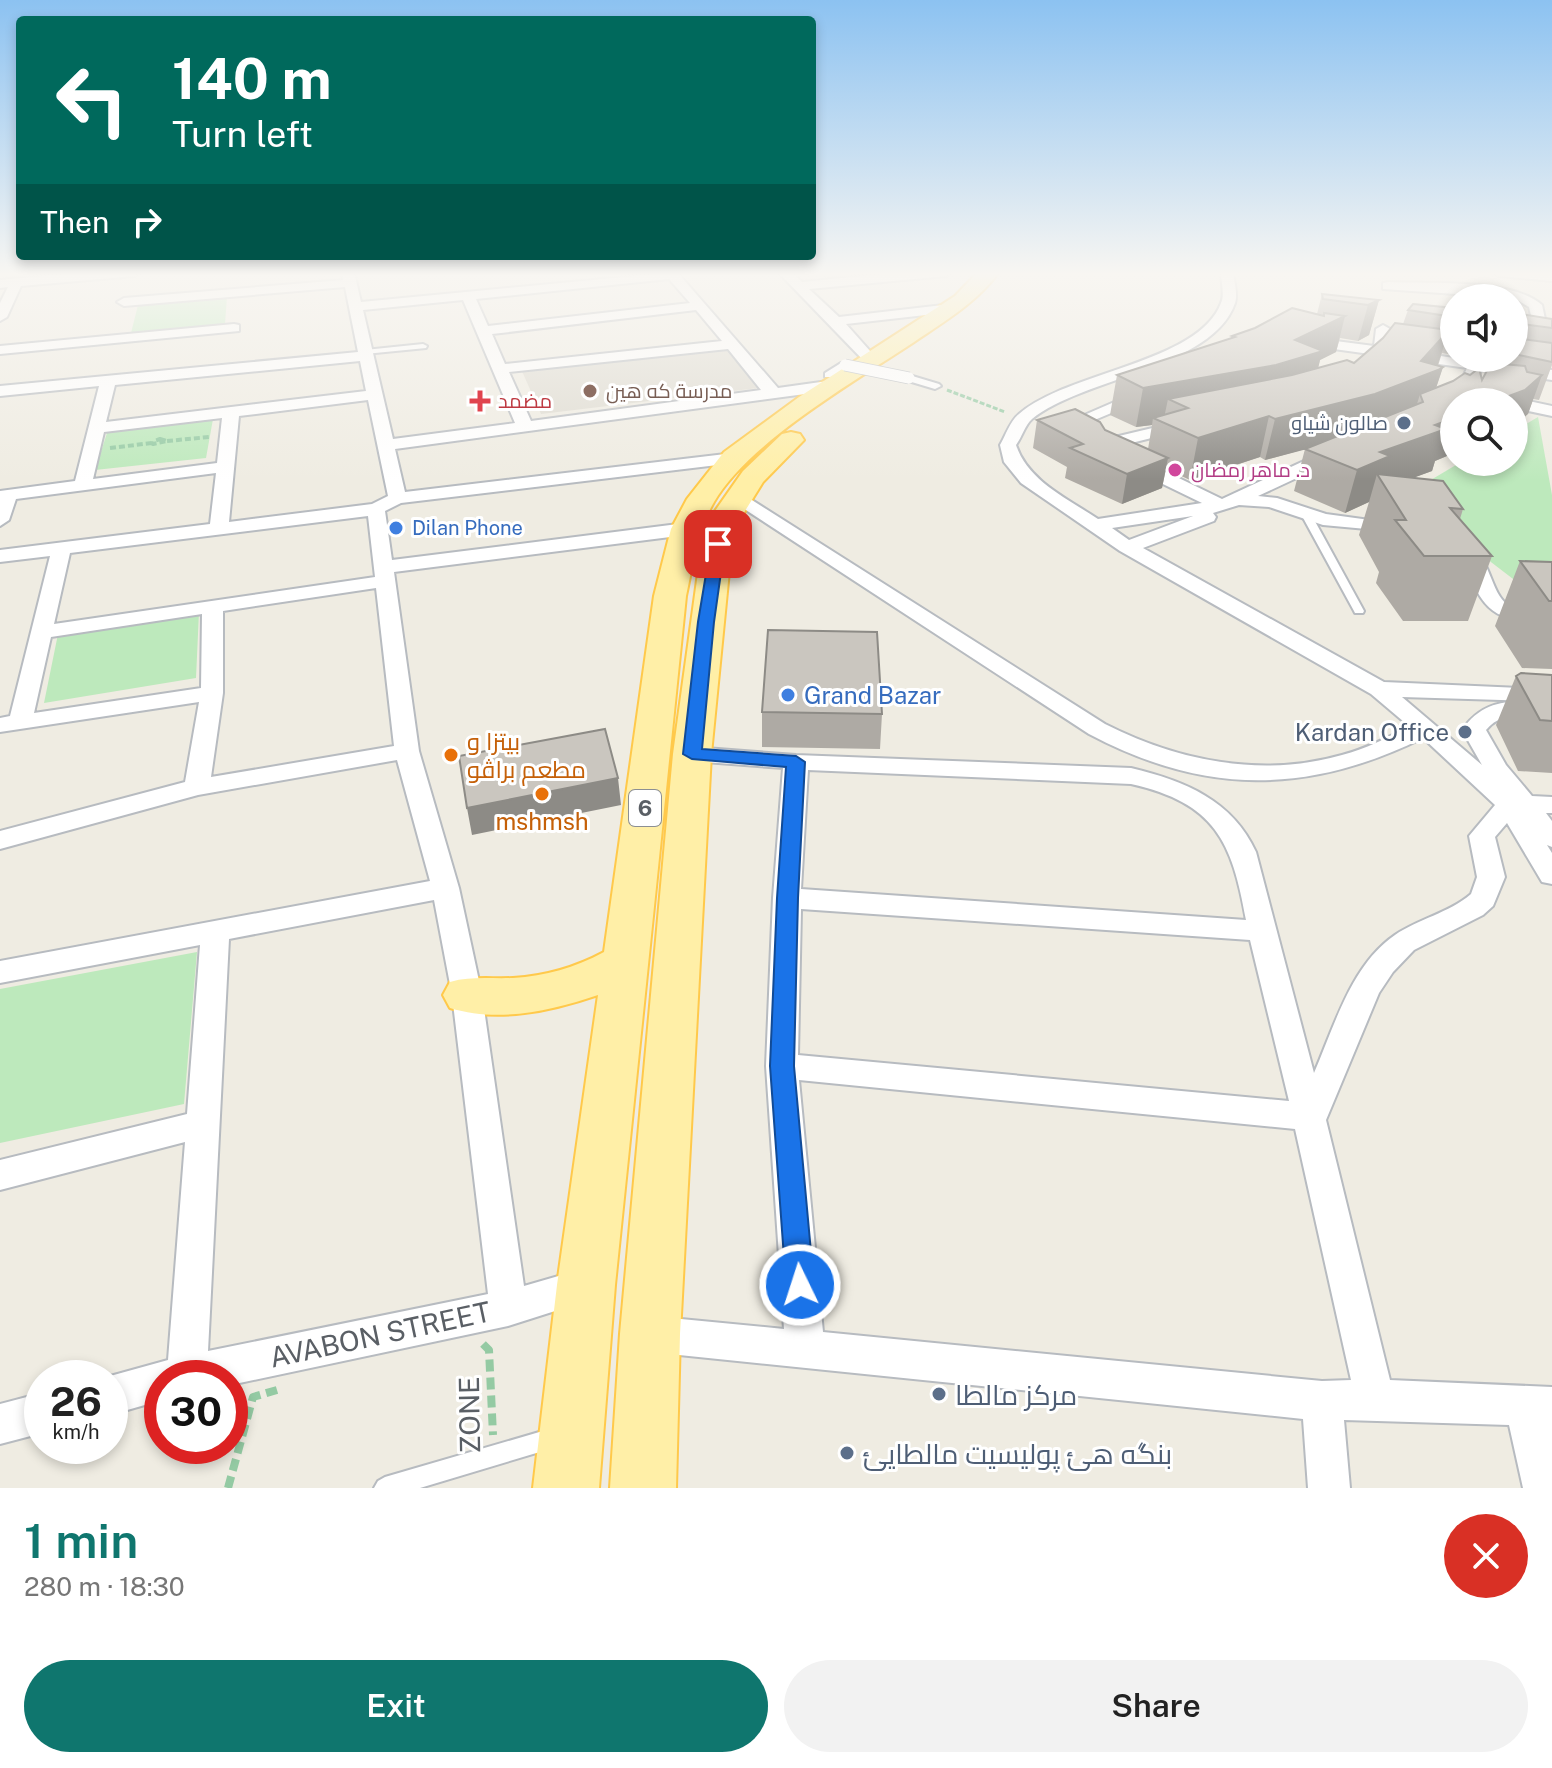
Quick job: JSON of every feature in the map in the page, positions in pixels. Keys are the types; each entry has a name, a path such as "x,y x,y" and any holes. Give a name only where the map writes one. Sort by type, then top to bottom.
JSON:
{"main road":[{"name":"6","path":"566,1488 586,1285 670,596 686,529 701,499 734,458 883,341"},
{"name":"6","path":"643,1488 650,1334 692,754 716,551 723,527 738,499 753,477 787,443 932,341"},
{"path":"467,995 504,997 548,993 599,976 626,961"}],"street":[{"path":"0,350 35,341"},
{"path":"0,391 108,381 205,341"},
{"path":"301,341 366,354"},
{"path":"363,341 386,445 384,574 407,751 445,888 467,995 508,1308"},
{"path":"489,341 525,426"},
{"path":"729,341 770,388 766,394"},
{"path":"840,341 845,371"},
{"path":"1191,341 1047,404 1023,418 1008,445 1013,462 1027,479 1127,547 1379,689 1518,803 1552,838"},
{"path":"1308,341 1378,353 1440,358"},
{"path":"1360,374 1378,353 1380,341"},
{"path":"500,369 731,344"},
{"path":"1528,370 1552,375"},
{"path":"386,445 766,394 845,371 909,378 935,386"},
{"path":"83,485 108,381"},
{"path":"1060,429 1156,390"},
{"path":"95,428 374,395"},
{"path":"1528,406 1552,411"},
{"path":"219,528 231,412"},
{"path":"1084,418 1130,437"},
{"path":"1192,424 1130,437 1108,444 1105,449 1229,503"},
{"path":"1127,547 1202,520 1229,503 1341,452"},
{"path":"0,556 734,458"},
{"path":"0,520 4,495 224,467"},
{"path":"738,499 1097,729 1147,753 1211,768 1296,772 1348,762 1426,728"},
{"path":"1095,525 1229,503 1271,502 1306,514 1415,531"},
{"path":"42,632 213,606 384,574 686,529"},
{"path":"1458,543 1468,551 1499,610 1514,616 1552,620"},
{"path":"61,549 42,632 10,723 212,693"},
{"path":"197,787 212,693 213,606"},
{"path":"1379,689 1552,695"},
{"path":"1552,710 1509,709 1491,712 1479,719 1474,730 1518,803 1552,875"},
{"path":"0,840 197,787 407,751"},
{"path":"692,754 796,762 1131,776 1157,781 1204,805 1223,821 1244,857 1260,931 1311,1117 1375,1399"},
{"path":"796,762 787,898 782,1066 805,1348"},
{"path":"1311,1117 1366,989 1383,964 1404,943 1473,908 1483,899 1491,877 1482,836 1518,803 1552,805"},
{"path":"0,972 445,888"},
{"path":"787,898 1260,931"},
{"path":"176,1360 201,1124 215,932"},
{"path":"782,1066 1311,1117"},
{"path":"0,1175 201,1124"},
{"name":"AVABON STREET","path":"248,1362 508,1308 586,1285"},
{"path":"650,1334 1322,1401 1375,1399 1538,1406 1544,1488"},
{"path":"1322,1401 1329,1488"},
{"path":"0,1424 24,1418"}],"lane":[{"path":"366,354 423,346"},
{"path":"1306,514 1359,611"},
{"path":"385,1488 571,1433"}],"path":[{"path":"935,386 1023,418"},
{"path":"89,450 229,434"},
{"path":"155,444 155,453"},
{"name":"ZONE","path":"474,1335 489,1350 492,1456"},
{"path":"228,1488 253,1397 282,1389"}],"shaded area":[{"path":"725,346 758,388 541,414 521,369"}],"green space":[{"path":"1538,417 1552,495 1552,590 1517,582 1440,523 1377,512 1440,474 1528,476 1528,423"},
{"path":"213,419 206,458 95,470 108,430"},
{"path":"199,612 196,678 44,703 58,634"},
{"path":"197,952 184,1104 0,1143 0,989"}],"building":[{"path":"1221,341 1299,341 1323,351 1276,365 1143,388 1117,375"},
{"path":"1379,341 1439,341 1421,361 1440,366 1440,369 1375,394 1275,419 1269,416 1198,438 1153,418 1188,408 1168,399 1292,375 1347,360 1354,363"},
{"path":"1528,341 1552,343 1552,362 1528,357"},
{"path":"1480,372 1482,380 1486,372 1542,375 1527,388 1440,388 1440,423 1435,425 1440,427 1440,431 1380,452 1390,456 1357,470 1305,449 1423,402 1420,394 1465,373"},
{"path":"1075,409 1100,422 1105,430 1168,458 1127,474 1070,448 1083,444 1037,420"},
{"path":"1377,474 1443,481 1463,509 1450,508 1492,556 1424,556 1395,520 1406,520"},
{"path":"1520,561 1552,562 1552,601 1549,601"},
{"path":"768,630 877,632 882,714 762,712"},
{"path":"1521,673 1552,675 1552,721 1540,720 1516,676"},
{"path":"605,729 618,778 467,808 459,756"}],"place":[{"name":"مدرسة كه هين","path":"590,391"},
{"name":"مضمد","path":"480,401"},
{"name":"صالون شياو","path":"1404,423"},
{"name":"د. ماهر رمضان","path":"1175,470"},
{"name":"Dilan Phone","path":"396,528"},
{"name":"Grand Bazar","path":"788,695"},
{"name":"Kardan Office","path":"1465,732"},
{"name":"بيتزا و مطعم براڤو","path":"451,755"},
{"name":"mshmsh","path":"542,794"},
{"name":"مركز مالطا","path":"939,1394"},
{"name":"بنگه هئ پوليسيت مالطايئ","path":"847,1453"}],"route":[{"path":"718,544 692,754 796,762 787,898 782,1066 800,1285"}]}
